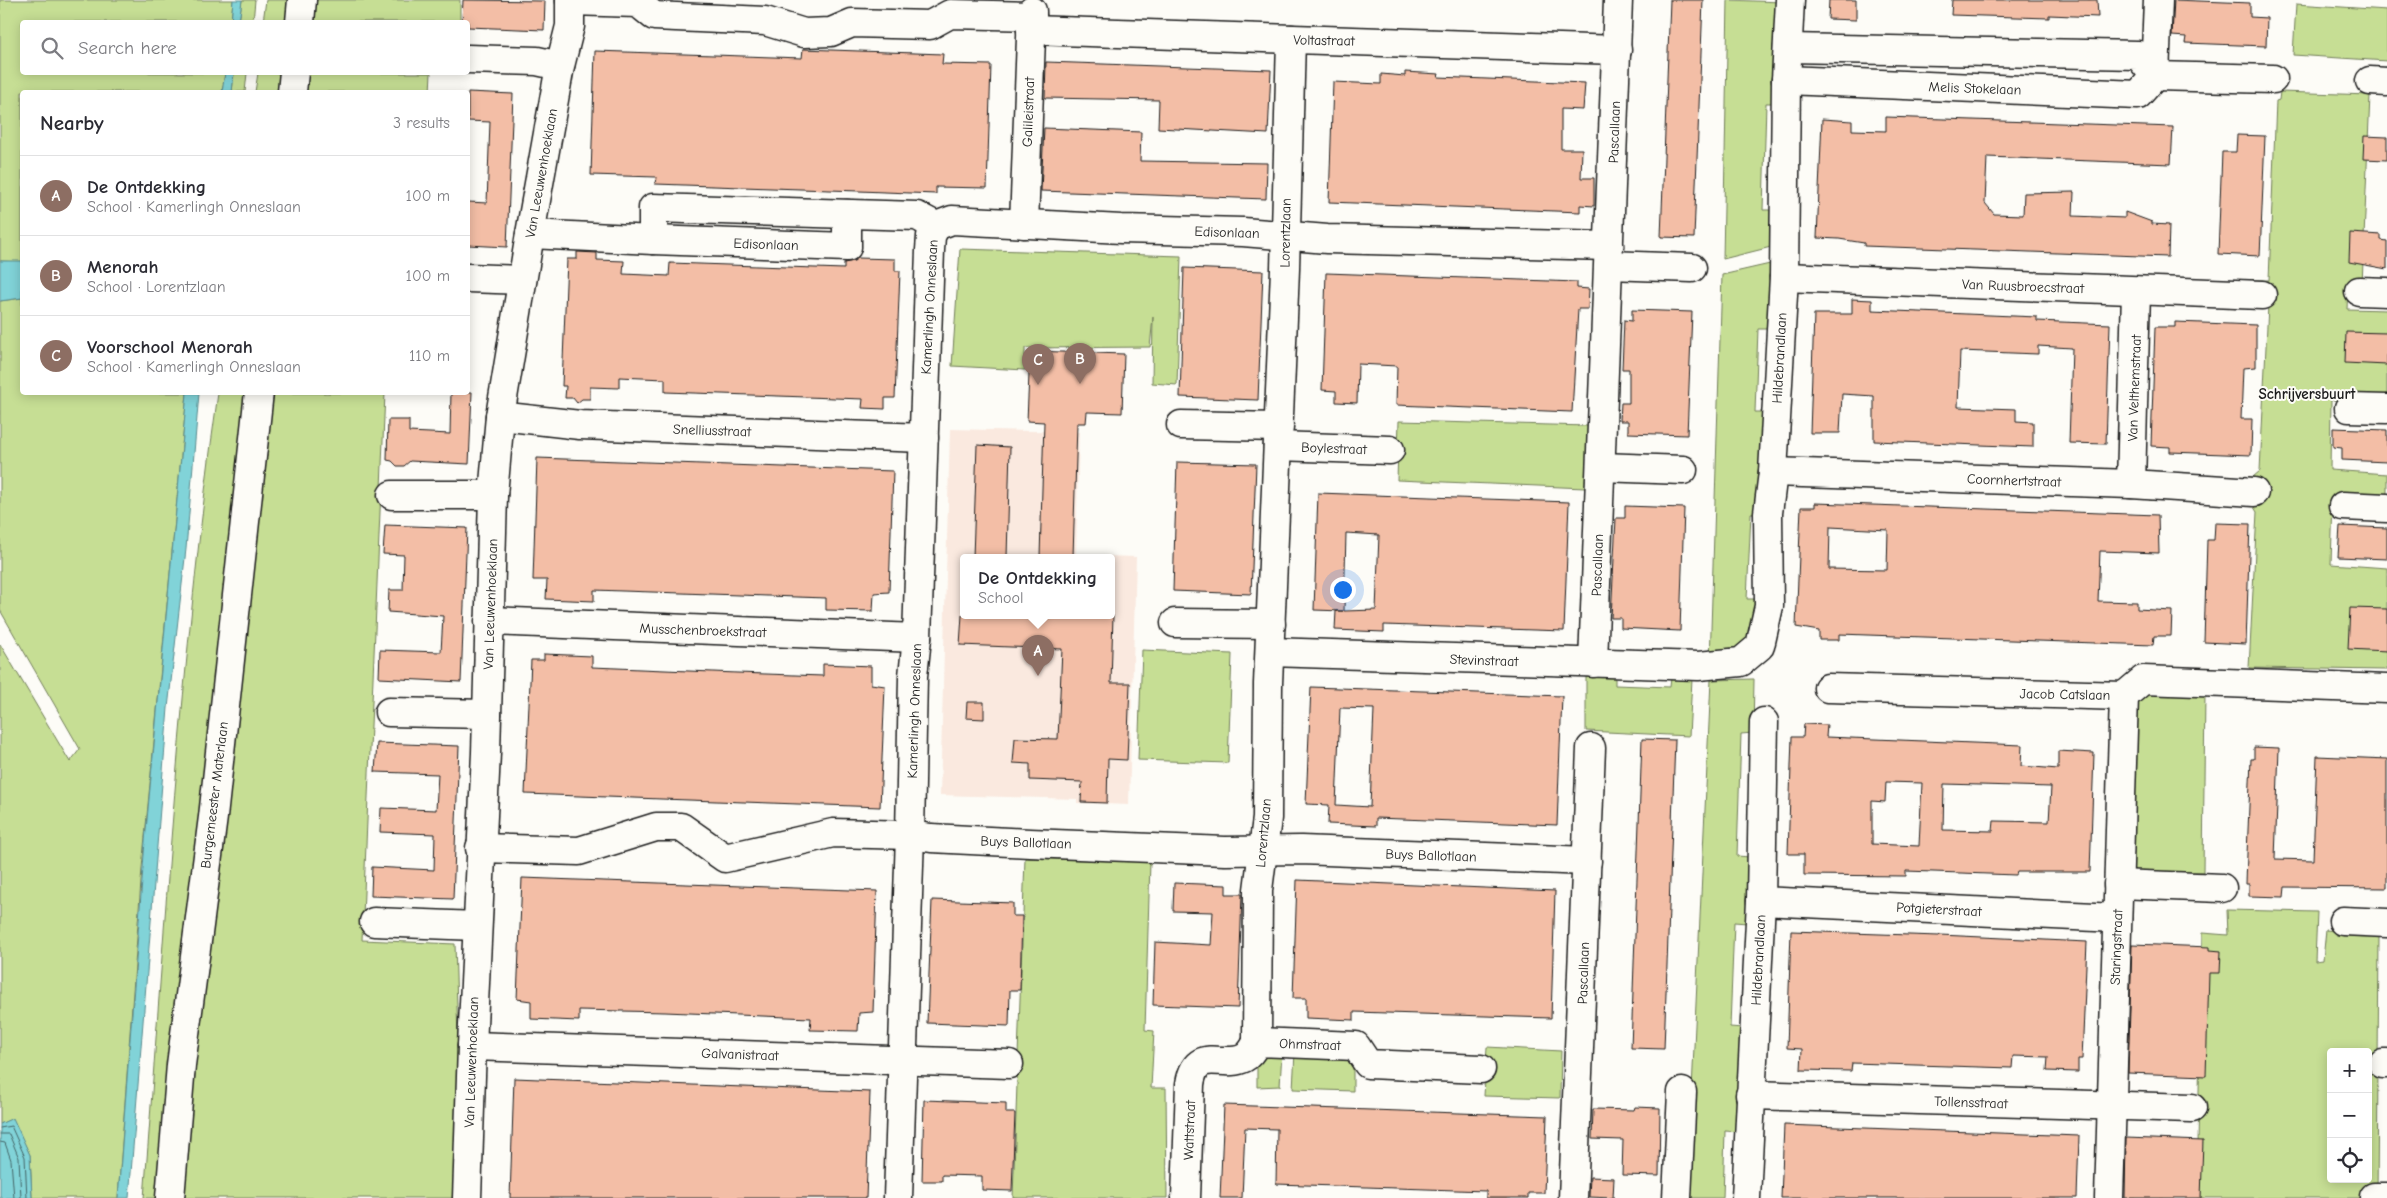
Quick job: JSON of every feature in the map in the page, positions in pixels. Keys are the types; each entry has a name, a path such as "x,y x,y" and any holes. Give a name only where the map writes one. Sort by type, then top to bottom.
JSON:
{"street":[{"path":"300,20 302,0"},
{"name":"Voltastraat","path":"570,0 638,3 654,16 765,22 804,33 831,32 852,23 930,25 950,14 1032,15 1291,39 1617,50"},
{"name":"Van Leeuwenhoeklaan","path":"467,1198 487,714 488,622 493,495 500,416 560,66 570,26 570,0"},
{"name":"Pascallaan","path":"1593,663 1618,0"},
{"name":"Hildebrandlaan","path":"1698,666 1741,662 1760,646 1769,606 1768,513 1773,472 1784,277 1786,80 1790,0"},
{"path":"2155,76 2158,0"},
{"name":"Galileistraat","path":"1024,224 1032,15"},
{"name":"Lorentzlaan","path":"1257,1042 1258,890 1267,818 1270,652 1291,39"},
{"path":"1788,48 2138,55 2155,76 2273,79"},
{"path":"470,60 537,61 560,66"},
{"path":"292,90 294,75"},
{"name":"Melis Stokelaan","path":"1786,80 2138,96 2155,76"},
{"path":"530,234 653,240 654,208 916,216 936,226"},
{"name":"Edisonlaan","path":"936,226 952,220 1285,235 1609,256"},
{"name":"Kamerlingh Onneslaan","path":"898,1198 910,835 913,676 917,638 930,250 931,236 936,226"},
{"path":"1609,256 1692,268"},
{"name":"Van Ruusbroecstraat","path":"1784,277 2262,295"},
{"path":"470,278 522,280"},
{"name":"Van Velthemstraat","path":"2131,484 2136,291"},
{"path":"2359,291 2387,292"},
{"name":"Burgemeester Materlaan","path":"170,1198 181,1065 213,817 259,395"},
{"path":"2349,408 2387,409"},
{"name":"Snelliusstraat","path":"500,416 580,425 924,438"},
{"path":"1181,425 1278,436"},
{"name":"Boylestraat","path":"1278,436 1390,450"},
{"path":"1601,468 1683,470"},
{"name":"Coornhertstraat","path":"1773,472 2131,484 2254,492"},
{"path":"392,495 493,495"},
{"path":"2343,506 2387,508"},
{"name":"Musschenbroekstraat","path":"488,622 917,638"},
{"path":"1176,623 1271,624"},
{"name":"Stevinstraat","path":"1270,652 1698,666"},
{"name":"Jacob Catslaan","path":"1828,688 2124,696 2143,680 2387,689"},
{"name":"Staringstraat","path":"2109,1198 2124,696"},
{"path":"389,712 487,714"},
{"name":"Hildebrandlaan","path":"1746,1198 1761,900 1764,722"},
{"name":"Pascallaan","path":"1573,1198 1591,748"},
{"name":"Buys Ballotlaan","path":"480,848 579,851 656,826 681,827 725,858 833,833 910,835 1030,843 1588,860"},
{"path":"2118,884 2222,888"},
{"name":"Potgieterstraat","path":"1761,900 2117,918"},
{"path":"2343,921 2387,922"},
{"path":"374,922 477,926"},
{"name":"Wattstraat","path":"1186,1198 1192,1072 1197,1065 1209,1060 1239,1060 1246,1057 1257,1042"},
{"name":"Ohmstraat","path":"1257,1042 1356,1046 1368,1064 1481,1069"},
{"name":"Galvanistraat","path":"472,1046 1009,1064"},
{"path":"1677,1198 1682,1092"},
{"name":"Tollensstraat","path":"1750,1095 2192,1108"}],"shaded area":[{"path":"950,429 1079,432 1076,554 960,554 960,619 1115,619 1115,556 1136,557 1129,805 1077,803 1077,799 940,795"}],"green space":[{"path":"0,0 233,0 231,20 20,20 20,75 225,75 222,90 20,90 20,262 0,261"},
{"path":"242,0 255,0 253,20 239,20"},
{"path":"266,0 291,0 289,20 263,20"},
{"path":"313,0 460,0 460,20 311,20"},
{"path":"1728,0 1782,2 1777,103 1766,103 1763,210 1773,210 1771,247 1723,259"},
{"path":"2296,4 2387,10 2387,61 2293,55"},
{"path":"234,75 247,75 245,90 232,90"},
{"path":"258,75 283,75 281,90 255,90"},
{"path":"305,75 431,75 430,90 303,90"},
{"path":"2280,92 2370,95 2362,285 2348,285 2347,309 2387,310 2387,401 2331,400 2330,470 2387,474 2387,501 2333,500 2331,564 2387,568 2387,670 2249,668 2257,512 2252,504 2149,500 2150,475 2253,477 2260,471 2268,305 2155,279 2269,280 2276,101 2279,100"},
{"path":"960,249 1181,256 1177,385 1152,383 1153,317 1150,347 1025,348 1025,370 952,366"},
{"path":"1770,264 1768,329 1758,329 1755,412 1765,412 1760,513 1751,513 1747,599 1757,599 1755,653 1710,662 1722,275"},
{"path":"20,298 20,395 187,395 142,868 118,1198 32,1198 30,1155 12,1119 0,1124 0,644 70,762 80,749 0,610 0,301"},
{"path":"218,395 248,395 173,1047 159,1198 144,1198 183,694"},
{"path":"270,395 385,395 362,940 455,944 463,1198 180,1198"},
{"path":"1399,421 1588,426 1585,488 1397,480"},
{"path":"1142,650 1232,654 1228,763 1138,760"},
{"path":"1586,674 1615,676 1615,685 1670,687 1671,678 1692,679 1689,736 1586,731"},
{"path":"1754,679 1753,733 1741,734 1737,856 1750,857 1747,923 1734,922 1730,1027 1743,1028 1739,1132 1725,1131 1723,1198 1687,1198 1711,680"},
{"path":"2142,691 2205,693 2203,872 2126,873 2131,702"},
{"path":"1025,858 1150,862 1145,1030 1154,1031 1151,1088 1166,1088 1167,1198 1013,1198"},
{"path":"2227,910 2317,912 2315,961 2323,960 2326,930 2379,935 2377,1198 2197,1198 2202,933 2228,935"},
{"path":"1487,1047 1561,1051 1560,1098 1484,1096"},
{"path":"1282,1051 1280,1086 1257,1087 1257,1067 1261,1057"},
{"path":"1295,1052 1349,1058 1353,1064 1353,1091 1293,1089"}],"water":[{"path":"233,0 242,0 239,20 231,20"},
{"path":"225,75 234,75 232,90 222,90"},
{"path":"0,261 20,261 20,298 0,301"},
{"path":"187,395 199,395 186,549 168,708 129,1198 118,1198 145,841"},
{"path":"13,1118 30,1155 32,1198 0,1198 0,1124"}],"building":[{"path":"463,0 545,1 544,30 470,27 470,20 462,20"},
{"path":"1670,0 1703,0 1694,238 1661,237"},
{"path":"1829,0 1856,0 1856,20 1828,19"},
{"path":"1952,0 2097,0 2098,17 2049,15 2049,18 1951,15"},
{"path":"2174,0 2250,3 2250,17 2267,18 2266,46 2185,43 2186,37 2172,36"},
{"path":"803,49 943,54 942,64 991,65 987,188 936,187 936,194 655,184 656,177 591,175 595,51 802,58"},
{"path":"1046,62 1271,70 1268,134 1158,128 1159,100 1045,98"},
{"path":"1405,72 1439,74 1438,77 1585,83 1583,110 1561,109 1561,149 1582,149 1581,178 1594,178 1594,206 1580,205 1580,212 1329,202 1333,82 1381,84 1381,74 1405,76"},
{"path":"470,92 513,94 507,247 470,245 470,202 487,203 490,122 470,121"},
{"path":"1886,117 2173,127 2171,164 1987,157 1985,203 1994,214 2023,215 2024,193 2074,192 2073,216 2125,218 2125,212 2152,222 2152,224 2169,225 2168,257 1864,246 1864,243 1817,238 1822,119 1852,121 1852,130 1886,131"},
{"path":"1044,128 1141,132 1140,161 1267,163 1266,199 1041,191"},
{"path":"2237,135 2265,136 2260,256 2218,254 2222,152 2236,152"},
{"path":"2364,136 2387,137 2387,160 2363,159"},
{"path":"2350,233 2381,235 2381,240 2387,241 2387,269 2349,262"},
{"path":"577,252 597,253 597,260 624,261 623,274 669,276 670,263 844,269 844,263 858,258 895,259 895,271 900,271 895,398 885,398 885,409 862,408 863,399 665,392 665,379 619,377 619,388 590,387 590,399 582,399 577,403 573,398 565,398 566,386 562,386 567,259 577,259"},
{"path":"1184,268 1263,271 1258,400 1180,397"},
{"path":"1326,273 1577,282 1577,288 1589,289 1588,309 1578,309 1572,412 1396,405 1397,366 1358,364 1357,403 1336,402 1336,391 1322,390"},
{"path":"1852,299 1872,300 1872,310 2037,317 2037,321 2110,324 2106,444 2069,443 2072,348 2038,346 2038,354 1960,351 1958,407 2016,409 2016,421 2033,422 2033,447 1874,441 1874,396 1842,394 1840,433 1810,433 1814,314 1852,314"},
{"path":"1632,310 1692,312 1687,435 1628,433 1628,421 1620,421 1621,403 1629,403 1629,369 1622,369 1624,320 1632,321"},
{"path":"2175,322 2256,325 2256,367 2243,368 2241,419 2252,419 2251,455 2170,452 2170,447 2151,446 2155,327 2175,327"},
{"path":"2346,332 2387,333 2387,365 2345,363"},
{"path":"1030,351 1124,354 1122,413 1087,412 1086,423 1077,423 1073,554 1040,554 1044,422 1027,421"},
{"path":"470,392 472,392 469,464 410,461 404,466 397,466 392,461 387,460 388,420 409,420 409,432 450,434 451,395 470,395"},
{"path":"2333,428 2387,430 2387,462 2342,460 2342,448 2333,447"},
{"path":"977,445 1010,447 1007,554 973,554"},
{"path":"537,458 893,471 889,592 874,593 873,611 826,610 826,598 594,590 594,601 546,599 547,580 533,580"},
{"path":"1177,462 1256,464 1251,594 1173,591"},
{"path":"1318,493 1569,502 1564,631 1384,625 1384,632 1335,630 1336,611 1343,611 1314,610","holes":["1346,533 1379,535 1376,610 1344,611"]},
{"path":"1815,503 2158,515 2159,553 2100,551 2098,601 2137,602 2137,609 2172,611 2171,636 2154,636 2153,645 1839,634 1839,640 1819,640 1819,631 1796,627 1801,507 1815,507","holes":["1830,527 1888,530 1887,570 1829,569"]},
{"path":"1625,506 1684,508 1680,631 1621,628 1621,618 1611,618 1616,518 1625,518"},
{"path":"2215,523 2250,524 2246,644 2204,642 2207,540 2214,540"},
{"path":"385,525 467,528 461,682 379,678 380,650 441,652 443,616 388,612 389,590 403,590 404,555 383,554"},
{"path":"2340,526 2387,528 2387,559 2338,557"},
{"path":"2350,608 2387,609 2387,651 2348,649"},
{"path":"962,619 1113,619 1111,683 1130,683 1127,760 1108,759 1107,803 1081,802 1082,782 1030,780 1030,764 1013,763 1015,738 1058,739 1062,649 960,645"},
{"path":"544,654 592,656 592,667 737,673 823,676 823,664 871,666 871,684 885,686 880,807 525,794 531,660 544,660"},
{"path":"1311,687 1562,696 1557,825 1376,818 1376,826 1328,824 1329,805 1306,804","holes":["1340,708 1374,709 1370,807 1336,805"]},
{"path":"967,702 984,702 984,719 966,718"},
{"path":"1804,724 1827,725 1826,737 2022,745 2021,766 2058,769 2058,751 2094,753 2090,872 2017,872 2016,875 1906,871 1906,876 1804,875 1804,854 1788,854 1792,737 1803,737","holes":["1886,782 1922,783 1919,846 1872,844 1872,801 1885,802","1944,784 2051,787 2049,822 1994,821 1993,831 1943,830"]},
{"path":"1642,739 1675,740 1664,1049 1631,1048"},
{"path":"377,743 459,746 453,899 371,896 372,867 434,870 435,834 380,832 381,808 436,810 438,774 375,772"},
{"path":"2254,747 2279,748 2275,859 2313,860 2317,756 2387,759 2387,888 2285,887 2284,897 2249,896 2249,884 2246,884 2247,854 2251,759 2254,759"},
{"path":"522,878 877,891 873,1012 859,1013 858,1031 810,1030 811,1018 665,1012 579,1010 579,1021 531,1019 531,1001 517,999"},
{"path":"1297,880 1555,891 1551,1018 1354,1012 1354,1020 1306,1018 1306,998 1293,998"},
{"path":"1174,883 1226,885 1226,894 1242,894 1238,1008 1153,1005 1155,942 1211,945 1213,912 1173,911"},
{"path":"932,900 1013,903 1013,916 1022,916 1020,990 1010,990 1009,1026 927,1023"},
{"path":"1791,931 1940,935 2087,942 2082,1059 2078,1059 2078,1072 2047,1071 2048,1057 2013,1056 2012,1068 1852,1063 1851,1071 1801,1070 1802,1049 1787,1048"},
{"path":"2132,944 2210,947 2210,950 2221,951 2220,973 2209,973 2206,1076 2128,1073"},
{"path":"514,1078 870,1092 866,1198 510,1198"},
{"path":"924,1100 1006,1103 1006,1113 1015,1113 1012,1191 982,1190 982,1176 942,1175 942,1181 922,1181"},
{"path":"1224,1105 1547,1116 1544,1193 1528,1193 1528,1198 1486,1198 1486,1191 1276,1184 1277,1129 1245,1128 1242,1198 1220,1198"},
{"path":"1635,1107 1660,1108 1659,1176 1622,1175 1623,1140 1592,1139 1593,1109 1634,1110"},
{"path":"1784,1125 2079,1136 2077,1198 1781,1198"},
{"path":"2126,1138 2203,1141 2201,1198 2125,1198"},
{"path":"1590,1177 1614,1178 1613,1198 1589,1197"}],"place":[{"name":"Menorah","path":"1080,384"},
{"name":"Voorschool Menorah","path":"1038,385"},
{"name":"De Ontdekking","path":"1038,676"}],"district":[{"name":"Schrijversbuurt","path":"2307,394"}]}
